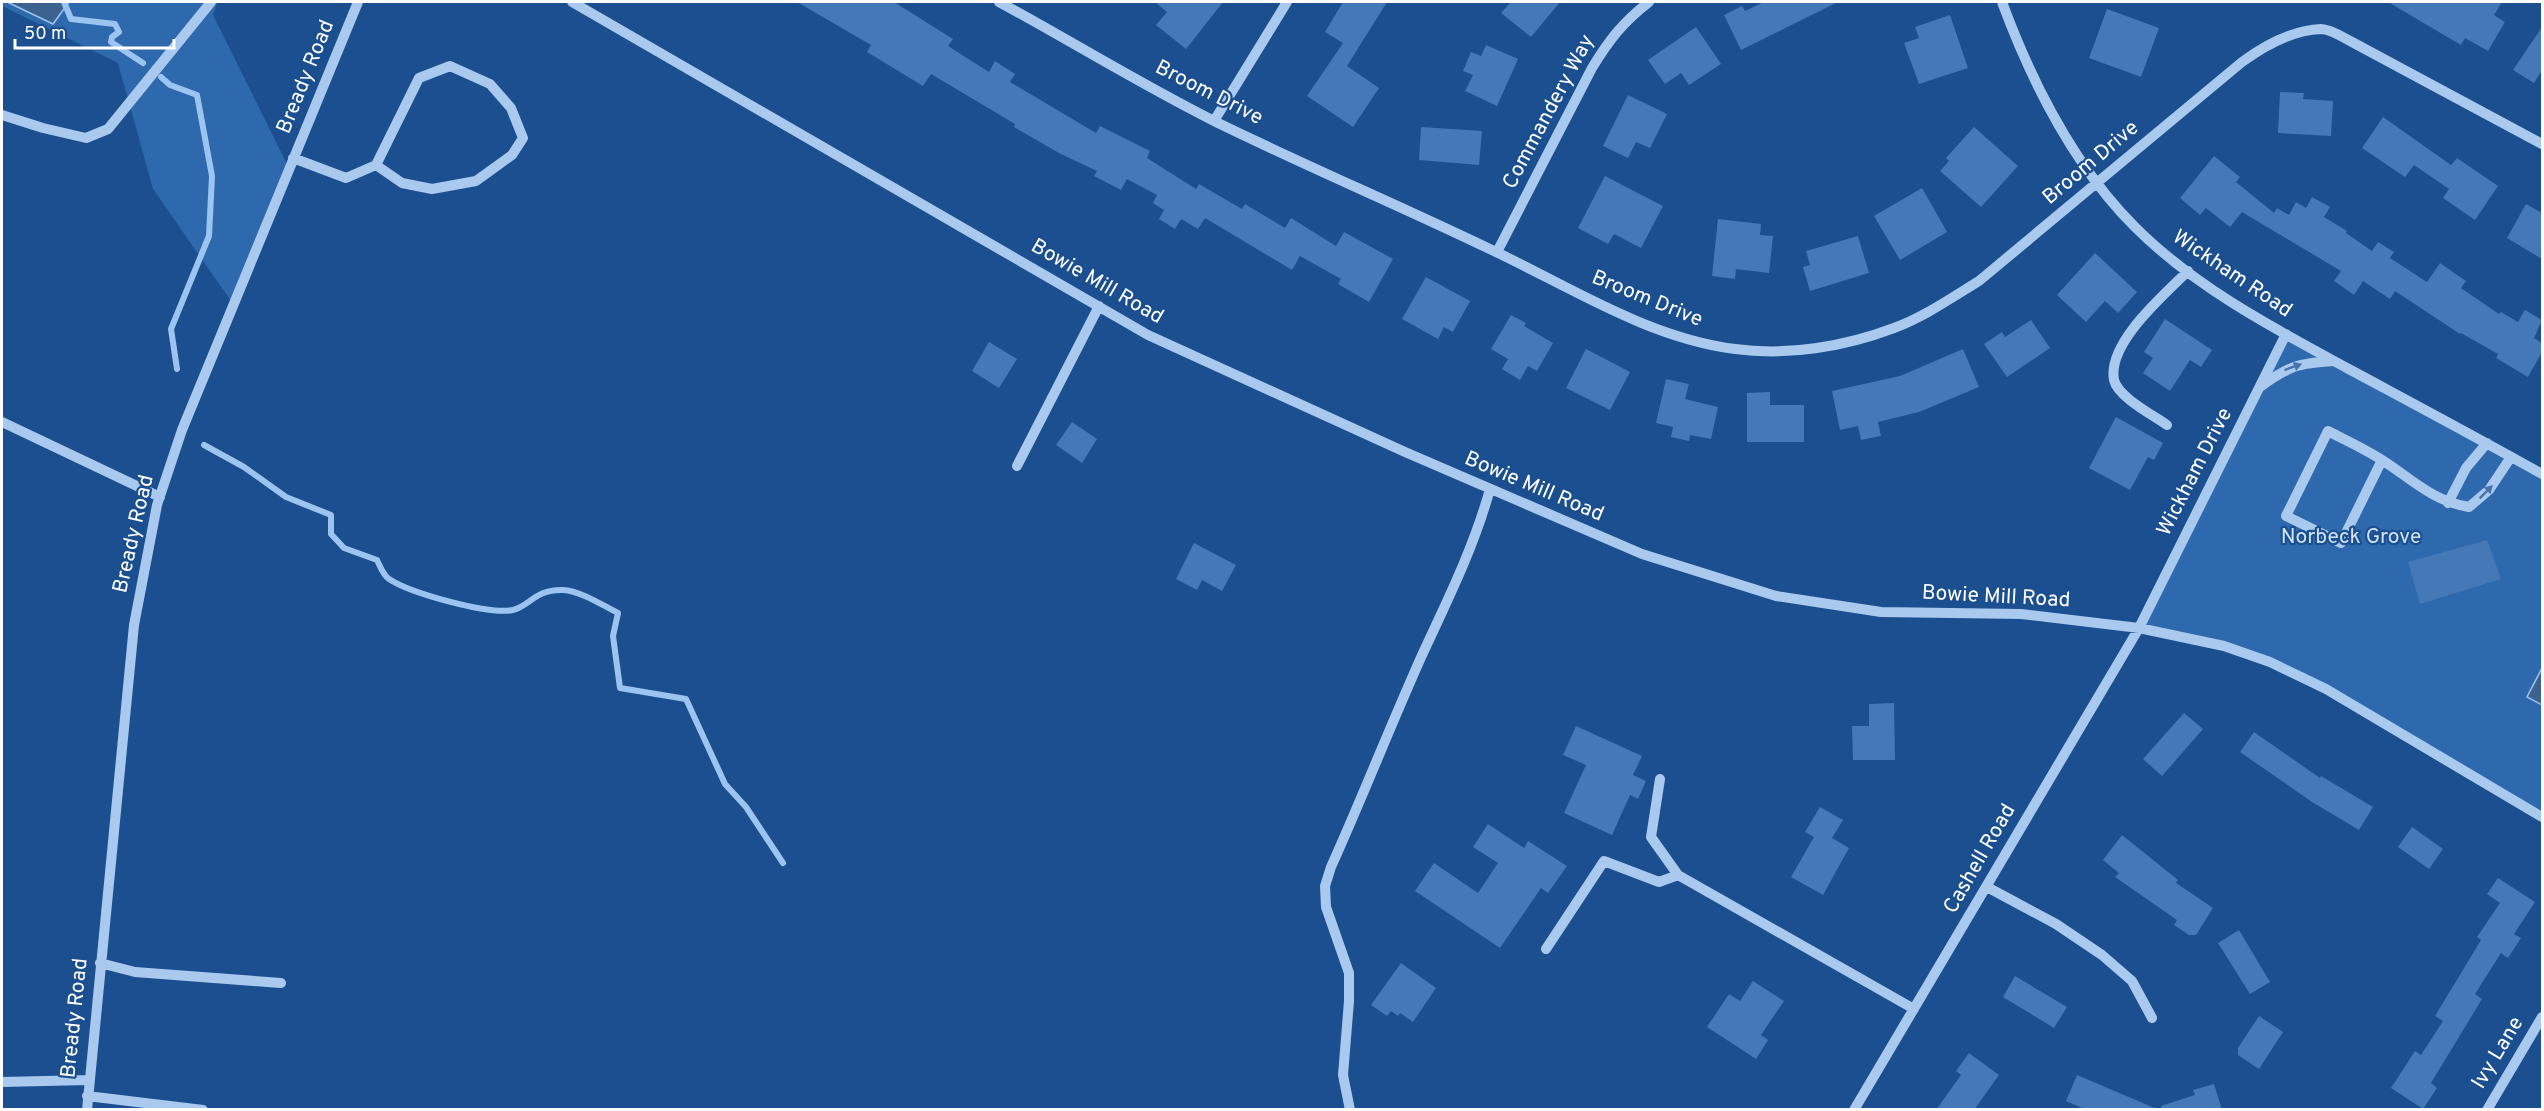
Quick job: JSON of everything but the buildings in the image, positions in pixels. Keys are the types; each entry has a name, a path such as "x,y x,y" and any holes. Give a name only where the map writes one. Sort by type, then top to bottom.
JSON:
{"street":[{"path":"2,115 86,138 108,129 211,2"},
{"name":"Bready Road","path":"87,1110 88,1080 134,625 160,497 182,430 358,2"},
{"name":"Bowie Mill Road","path":"572,2 1148,335 1490,489 1642,554 1776,596 1881,612 2021,614 2139,628 2224,646 2270,662 2335,694 2542,818"},
{"name":"Broom Drive","path":"999,2 1214,121 1497,252 1626,316 1684,339 1735,350 1797,351 1849,342 1895,328 1936,308 1978,281 2263,47 2297,34 2323,29 2352,42 2542,144"},
{"path":"1214,121 1287,2"},
{"name":"Commandery Way","path":"1497,252 1592,68 1610,39 1629,17 1649,2"},
{"name":"Wickham Road","path":"2002,2 2028,69 2054,117 2097,184 2135,227 2188,271 2243,309 2542,474"},
{"path":"293,158 346,178 376,165 420,78 450,66 490,84 511,108 523,138 512,155 476,182 432,189 402,183 376,165"},
{"path":"2167,425 2125,396 2114,381 2115,360 2124,342 2145,315 2188,271"},
{"path":"1017,466 1099,306"},
{"name":"Wickham Drive","path":"2139,628 2286,334"},
{"path":"2258,389 2283,370 2301,363 2334,361"},
{"path":"2,422 160,497"},
{"path":"2382,460 2341,543 2286,516 2328,430 2382,460 2448,503 2469,507 2489,490 2511,457"},
{"path":"2448,503 2466,468 2487,443"},
{"path":"1350,1110 1343,1075 1349,973 1326,907 1325,886 1331,867 1423,654 1459,579 1480,526 1490,489"},
{"name":"Cashell Road","path":"1854,1110 2139,628"},
{"path":"1660,779 1651,837 1678,875 1914,1009"},
{"path":"1546,949 1604,861 1659,882 1678,875"},
{"path":"1987,887 2056,924 2102,955 2132,981 2152,1018"},
{"path":"100,963 135,972 281,983"},
{"name":"Ivy Lane","path":"2487,1110 2542,1017"},
{"path":"2,1082 88,1080"},
{"path":"87,1096 203,1110"}],"green space":[{"path":"2,2 218,2 213,15 289,168 233,304 153,189 118,63 2,6"},
{"name":"Norbeck Grove","path":"2286,334 2542,474 2542,817 2270,662 2139,628"}],"shaded area":[{"path":"7,2 69,2 53,24"},
{"path":"2542,668 2542,705 2527,697"}],"waterway":[{"path":"64,2 71,19 115,24 119,32 112,37 111,42 143,63"},
{"path":"161,77 170,85 197,95 212,176 209,236 171,329 177,369"},
{"path":"204,445 244,467 286,497 331,515 331,534 344,548 377,560 387,577 399,585 449,602 501,611 519,608 546,592 563,590 584,596 618,613 613,636 620,688 686,699 725,784 746,807 783,863"}]}
